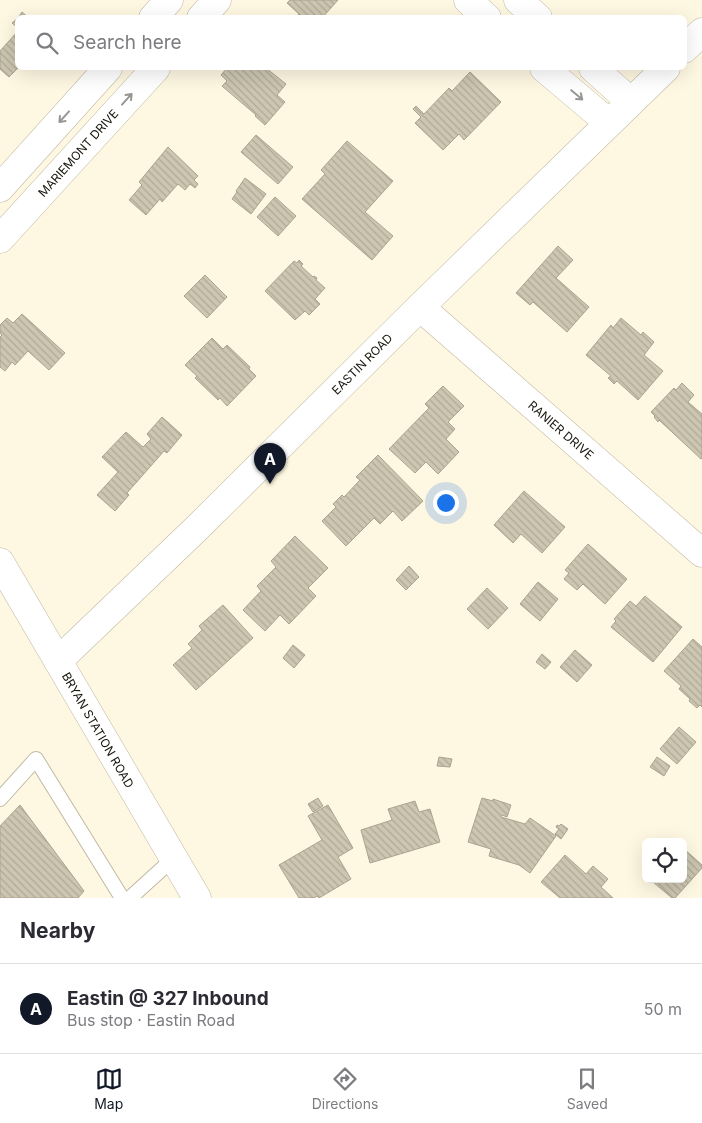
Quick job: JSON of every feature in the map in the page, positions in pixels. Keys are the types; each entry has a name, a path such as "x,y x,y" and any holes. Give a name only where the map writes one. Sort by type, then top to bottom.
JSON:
{"street":[{"path":"156,15 169,0"},
{"path":"204,15 217,0"},
{"path":"468,0 484,15"},
{"path":"518,0 535,15"},
{"path":"687,46 702,32"},
{"path":"0,188 106,70"},
{"name":"MARIEMONT DRIVE","path":"0,239 154,70"},
{"path":"546,70 609,123"},
{"path":"595,70 631,102"},
{"name":"EASTIN ROAD","path":"58,661 196,529 420,306 664,70"},
{"name":"RANIER DRIVE","path":"420,306 702,553"},
{"name":"BRYAN STATION ROAD","path":"0,562 197,898"}],"lane":[{"path":"0,799 36,759 122,898"},
{"path":"130,898 174,858"}],"building":[{"path":"290,0 338,0 325,15 298,15 287,3"},
{"path":"15,34 16,70 9,77 0,69 0,51"},
{"path":"225,70 268,70 286,84 277,95 285,102 265,125 222,86 227,81 221,75"},
{"path":"470,72 501,102 464,140 459,134 443,150 415,123 421,117 413,109 416,106 424,114 449,88 452,91"},
{"path":"256,135 293,167 278,184 241,152"},
{"path":"347,141 393,181 365,212 393,236 372,260 302,199 325,174 321,170"},
{"path":"168,147 198,176 194,180 198,184 195,188 190,184 185,190 178,184 162,202 160,199 146,215 129,200 142,185 139,182"},
{"path":"245,178 266,194 251,214 232,199"},
{"path":"275,197 296,216 278,236 257,217"},
{"path":"558,246 573,260 556,278 589,307 567,332 533,302 530,305 516,293"},
{"path":"299,260 303,264 301,266 313,277 317,278 316,280 325,288 315,299 320,304 309,315 305,311 295,320 265,291 294,261 297,263"},
{"path":"205,275 227,297 207,318 184,296"},
{"path":"22,314 65,353 49,370 28,351 15,365 12,362 5,371 0,367 0,337 2,335 0,333 0,325 7,318 13,323"},
{"path":"621,318 641,335 643,332 654,342 644,355 663,371 638,400 617,381 614,384 608,378 611,376 586,355 611,325 613,328"},
{"path":"212,338 223,349 227,345 250,367 249,369 256,376 227,406 195,378 197,376 185,365"},
{"path":"682,383 694,395 688,402 702,414 701,459 659,420 658,422 651,412 674,388 676,390"},
{"path":"443,386 464,406 448,422 455,429 446,439 459,452 438,474 426,462 415,473 389,449 429,408 425,404"},
{"path":"162,417 182,435 167,453 164,451 127,493 129,495 115,511 97,495 118,472 102,457 126,432 143,447 151,439 147,434"},
{"path":"378,455 423,501 402,521 393,511 380,524 374,518 346,546 322,521 336,507 333,504 342,495 344,497 360,480 356,477"},
{"path":"524,491 565,527 542,553 521,534 513,543 494,525"},
{"path":"295,536 328,568 308,588 316,596 289,624 280,615 265,631 243,610 261,591 257,586 276,567 271,561"},
{"path":"588,544 627,579 605,604 583,584 577,590 564,579 569,573 565,570"},
{"path":"409,566 419,577 406,590 396,580"},
{"path":"538,582 558,599 540,621 520,604"},
{"path":"487,588 508,608 488,629 467,609"},
{"path":"645,596 682,627 653,662 611,627 616,621 614,619 630,601 636,606"},
{"path":"223,605 253,638 196,690 173,665 192,648 188,644 202,630 199,626"},
{"path":"693,639 702,647 702,707 700,705 697,708 679,689 681,686 664,671"},
{"path":"293,645 305,655 294,668 283,658"},
{"path":"575,650 592,665 577,682 560,667"},
{"path":"542,654 551,662 545,669 536,662"},
{"path":"679,727 696,742 677,764 660,749"},
{"path":"439,757 452,759 450,767 437,766"},
{"path":"657,757 670,766 664,776 650,767"},
{"path":"318,798 323,806 313,812 308,804"},
{"path":"482,798 493,801 493,799 511,805 507,817 502,815 501,817 525,824 530,818 556,836 530,873 519,865 489,856 491,849 468,842"},
{"path":"415,801 419,812 430,809 440,842 370,863 361,830 392,820 388,809"},
{"path":"20,805 84,891 78,898 0,898 0,826"},
{"path":"328,805 353,848 338,857 351,879 319,898 317,896 314,898 299,898 279,865 322,840 308,816"},
{"path":"561,824 568,829 561,839 555,834 559,829 556,827 557,825"},
{"path":"687,852 702,865 702,868 675,898 672,898 654,883 687,883"},
{"path":"565,855 586,874 593,866 608,879 601,887 613,898 560,898 541,882"}],"place":[{"name":"Eastin @ 327 Inbound","path":"270,484"}]}
